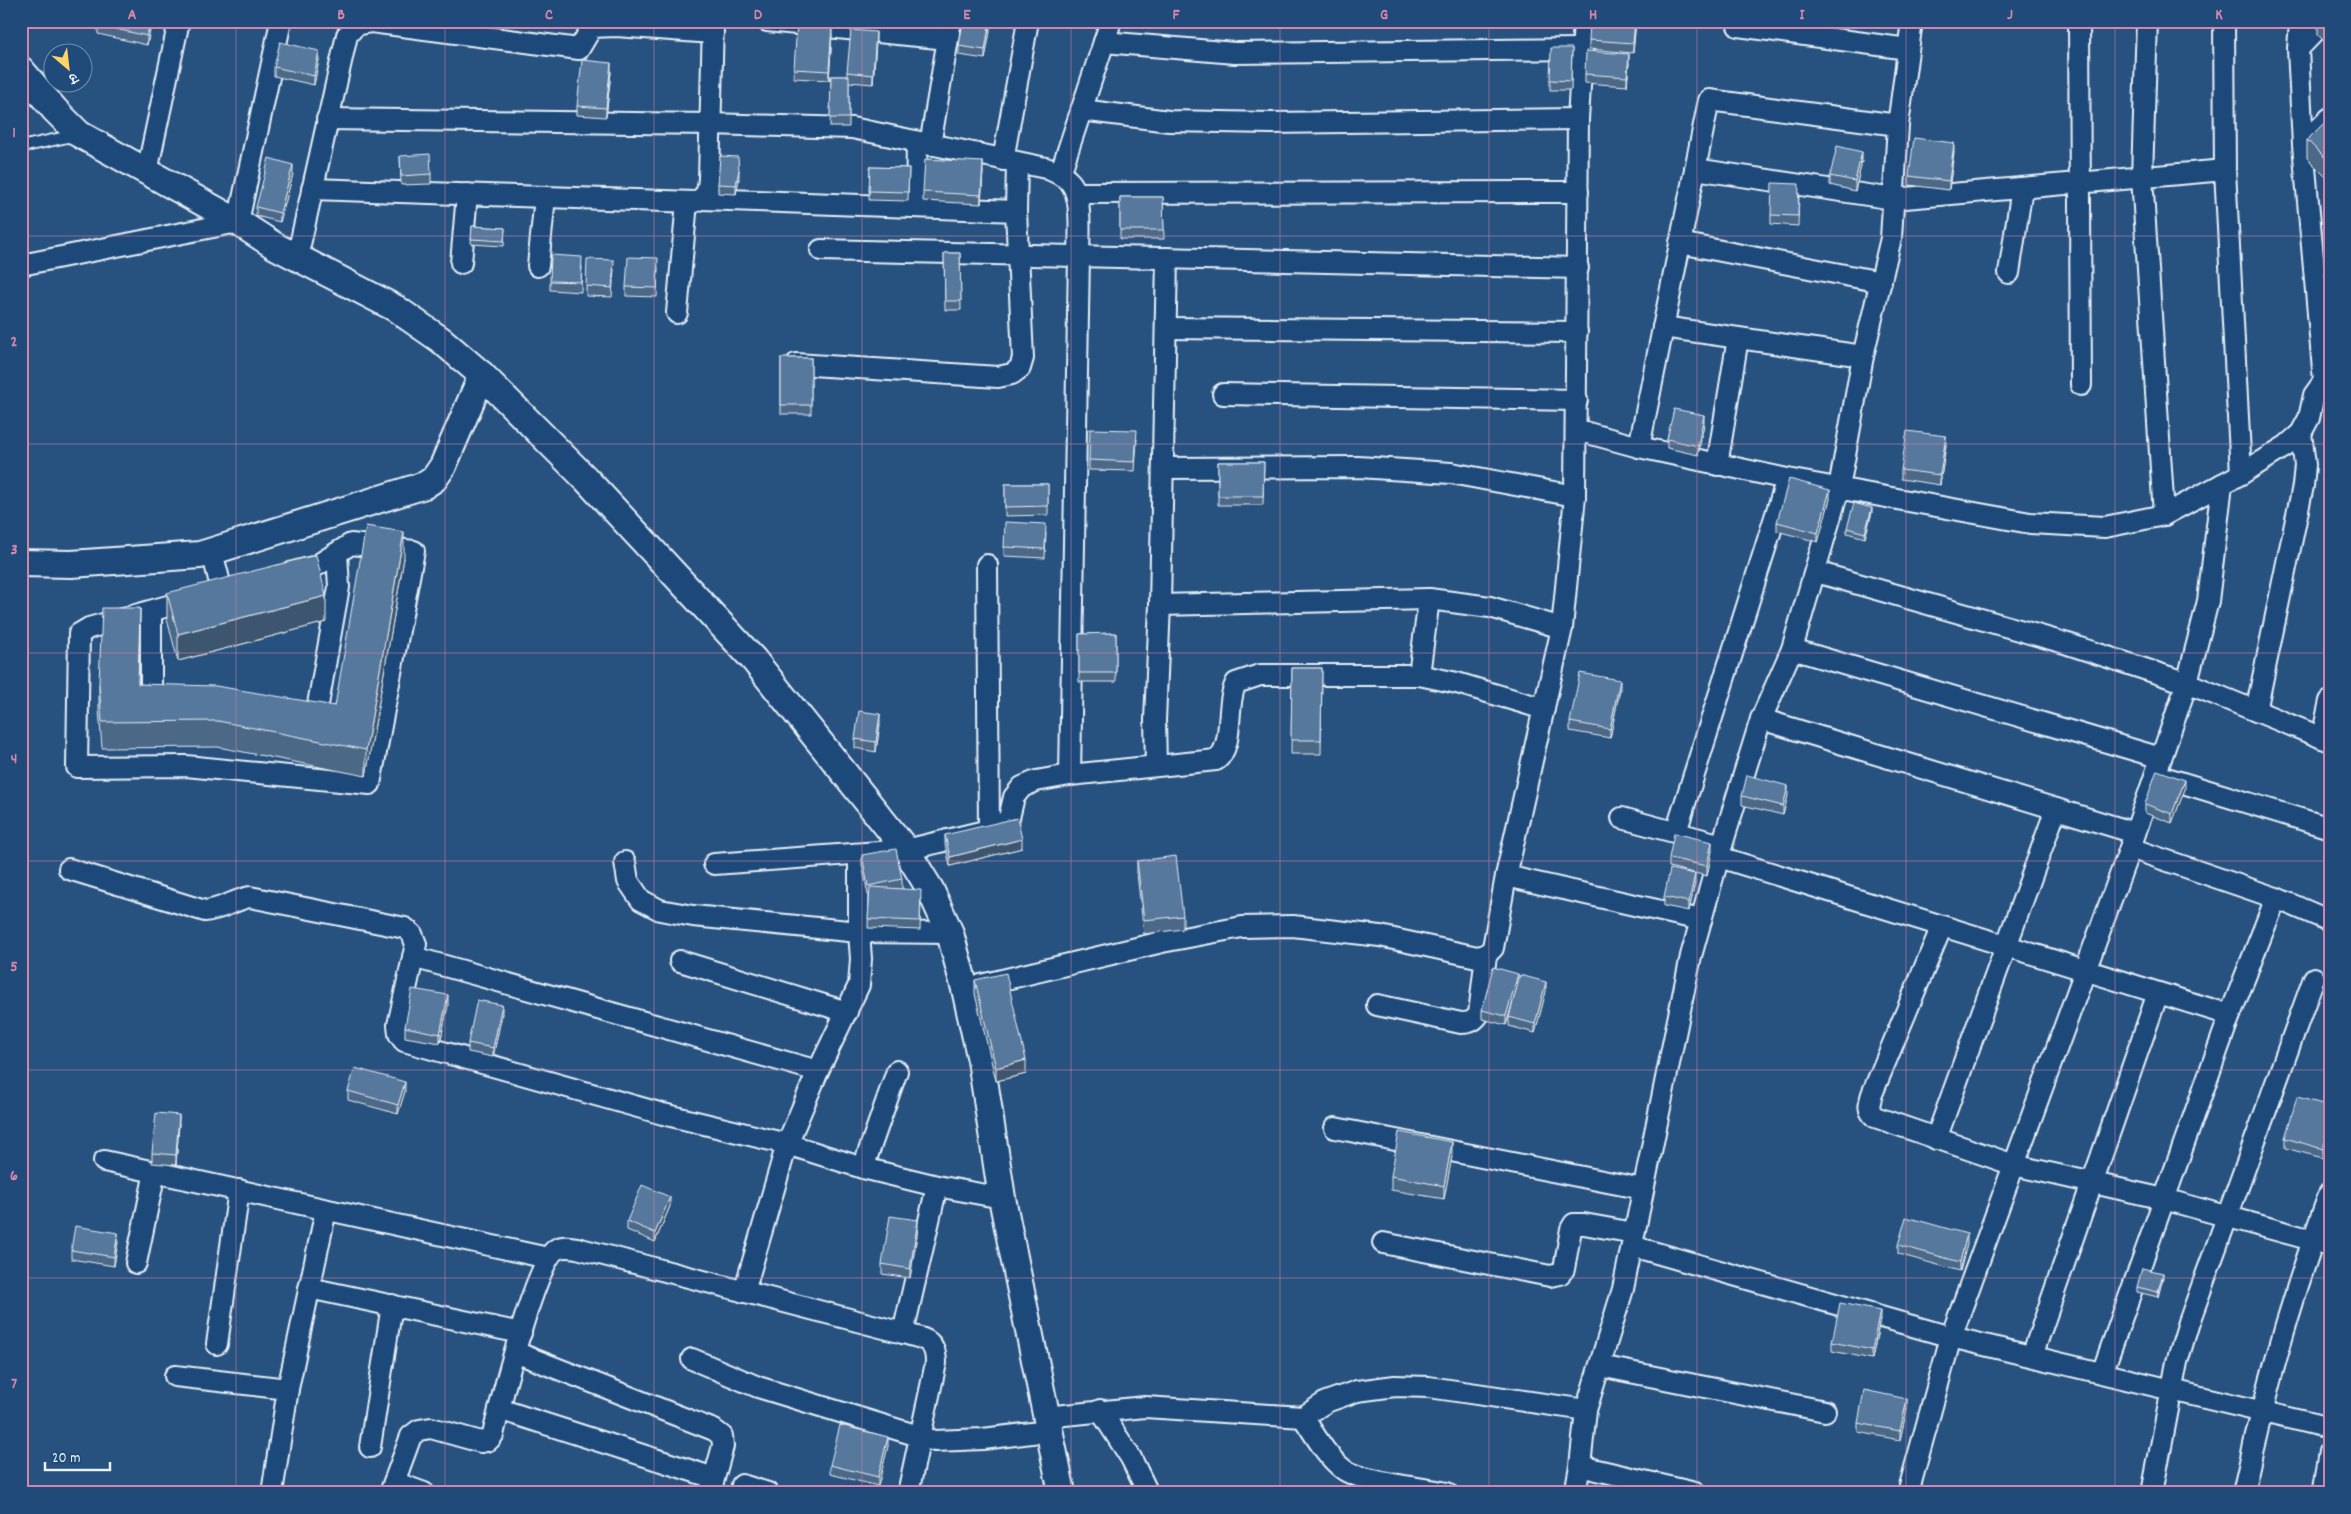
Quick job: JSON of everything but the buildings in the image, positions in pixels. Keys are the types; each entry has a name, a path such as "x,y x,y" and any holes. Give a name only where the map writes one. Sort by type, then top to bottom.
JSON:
{"street":[{"path":"147,172 179,21"},
{"path":"238,222 281,21"},
{"path":"767,21 950,30 923,143 916,207"},
{"path":"796,364 998,377 1012,374 1020,368 1023,358 1020,254 1010,162 1028,21"},
{"path":"1060,174 1111,21"},
{"path":"965,989 1162,942 1242,927 1292,926 1380,936 1477,958 1486,955 1493,948 1506,876 1562,628 1575,496 1578,119 1584,21"},
{"path":"1575,1493 1586,1410 1623,1289 1691,956 1761,719 1792,649 1839,488 1863,356 1892,238 1898,125 1912,21"},
{"path":"2079,21 2081,385"},
{"path":"2146,21 2142,178 2164,515"},
{"path":"2224,21 2225,170 2241,474"},
{"path":"1577,430 1639,448 1717,465 2030,523 2105,527 2164,515 2241,474 2286,446 2301,433 2309,418 2314,395 2327,379 2302,145 2298,49 2300,21"},
{"path":"2298,49 2325,21"},
{"path":"297,258 347,35 356,25 372,22 579,49 592,27 713,27 708,191 694,200 677,313"},
{"path":"1738,26 1908,49"},
{"path":"1104,42 1236,53 1582,49"},
{"path":"21,70 55,110 79,134 238,222 297,258 395,308 441,340 482,374 586,479 754,660 906,850 930,889 950,933 965,989 981,1060 1002,1198 1062,1493"},
{"path":"1639,448 1709,100 1898,125"},
{"path":"1082,110 1169,121 1262,123 1578,119"},
{"path":"2302,145 2330,118"},
{"path":"327,119 709,124 852,128 1046,168 1060,174 1070,182 1076,193 1079,256 1070,775"},
{"path":"1695,169 1894,199 2225,170"},
{"path":"312,188 1016,211"},
{"path":"2009,274 2022,188"},
{"path":"1076,193 1578,192"},
{"path":"461,263 467,194"},
{"path":"538,266 545,197"},
{"path":"21,265 238,222"},
{"path":"1680,243 1881,282"},
{"path":"821,250 1578,268"},
{"path":"1156,766 1155,720 1160,604 1167,258"},
{"path":"1663,327 1863,356"},
{"path":"1166,328 1577,332"},
{"path":"1717,465 1738,338"},
{"path":"21,563 71,564 200,556 430,482 443,466 482,374"},
{"path":"1223,394 1577,400"},
{"path":"2256,711 2303,486 2305,465 2301,433"},
{"path":"1163,468 1358,467 1451,473 1575,496"},
{"path":"1676,832 1787,479"},
{"path":"1908,1493 1951,1337 2132,841 2187,683 2208,601 2222,484"},
{"path":"250,584 89,628 79,634 77,767 186,766 370,784 414,551 351,544 316,566 278,576"},
{"path":"212,552 222,591"},
{"path":"277,714 305,718 317,710 339,587 337,553"},
{"path":"987,565 989,830"},
{"path":"1816,572 2068,644 2187,683 2326,739 2330,701"},
{"path":"1160,604 1429,599 1490,607 1562,628"},
{"path":"1419,675 1429,599"},
{"path":"151,611 151,685 156,700 182,702"},
{"path":"1792,649 2158,766 2330,828"},
{"path":"714,864 906,850 989,830 1002,825 1009,818 1014,797 1022,787 1036,781 1070,775 1209,762 1222,756 1226,746 1231,693 1236,683 1246,678 1260,675 1419,675 1457,683 1544,709"},
{"path":"1761,719 2056,809 2330,921"},
{"path":"1936,1139 2056,809"},
{"path":"1622,818 1676,832 1721,851 1942,926 2230,1015"},
{"path":"744,1292 787,1144 818,1071 848,1012 858,985 861,959 858,932 859,854"},
{"path":"625,862 628,881 641,900 660,910 692,916 858,932 950,933"},
{"path":"69,869 205,911 220,910 241,899 250,897 405,928 412,934 416,944 398,1025 399,1034 404,1041 663,1114 787,1144 863,1168 937,1186 1002,1198"},
{"path":"1506,876 1701,920"},
{"path":"2102,1373 2230,1015 2276,898"},
{"path":"1942,926 1868,1105 1870,1113 1880,1121 2014,1165 2164,1199 2321,1243"},
{"path":"1377,1005 1461,1024 1469,1023 1475,1020 1479,1014 1486,955"},
{"path":"413,957 818,1071"},
{"path":"680,961 848,1012"},
{"path":"2152,1493 2176,1362 2188,1322 2314,978"},
{"path":"2032,1356 2158,993"},
{"path":"863,1168 897,1071"},
{"path":"1335,1128 1643,1189"},
{"path":"104,1161 548,1258"},
{"path":"136,1263 155,1172"},
{"path":"903,1333 937,1186"},
{"path":"217,1344 239,1190"},
{"path":"2244,1493 2261,1411 2285,1323 2321,1243 2330,1192"},
{"path":"272,1493 288,1390 326,1210"},
{"path":"1383,1242 1550,1276 1560,1274 1564,1269 1571,1229 1574,1224 1584,1224 1951,1337 2330,1428"},
{"path":"424,1493 392,1488 411,1436 420,1430 431,1428 480,1442 489,1440 493,1435 518,1343 548,1258 556,1249 565,1246 927,1340 933,1346 936,1353 936,1363 908,1493"},
{"path":"309,1288 392,1305 518,1343 714,1430 722,1436 723,1446 712,1485 499,1409"},
{"path":"370,1447 392,1305"},
{"path":"692,1359 758,1387 935,1440 983,1439 1100,1410 1145,1407 1303,1417 1326,1402 1357,1391 1395,1386 1429,1387 1586,1410"},
{"path":"1600,1366 1825,1411"},
{"path":"175,1376 288,1390"},
{"path":"1100,1410 1131,1458 1148,1493"},
{"path":"1303,1417 1333,1460 1344,1471 1358,1478 1406,1489 1447,1493"},
{"path":"2323,1493 2330,1451"},
{"path":"1580,1466 1695,1493"},
{"path":"742,1485 768,1493"}],"lane":[{"path":"21,147 79,134"}]}
